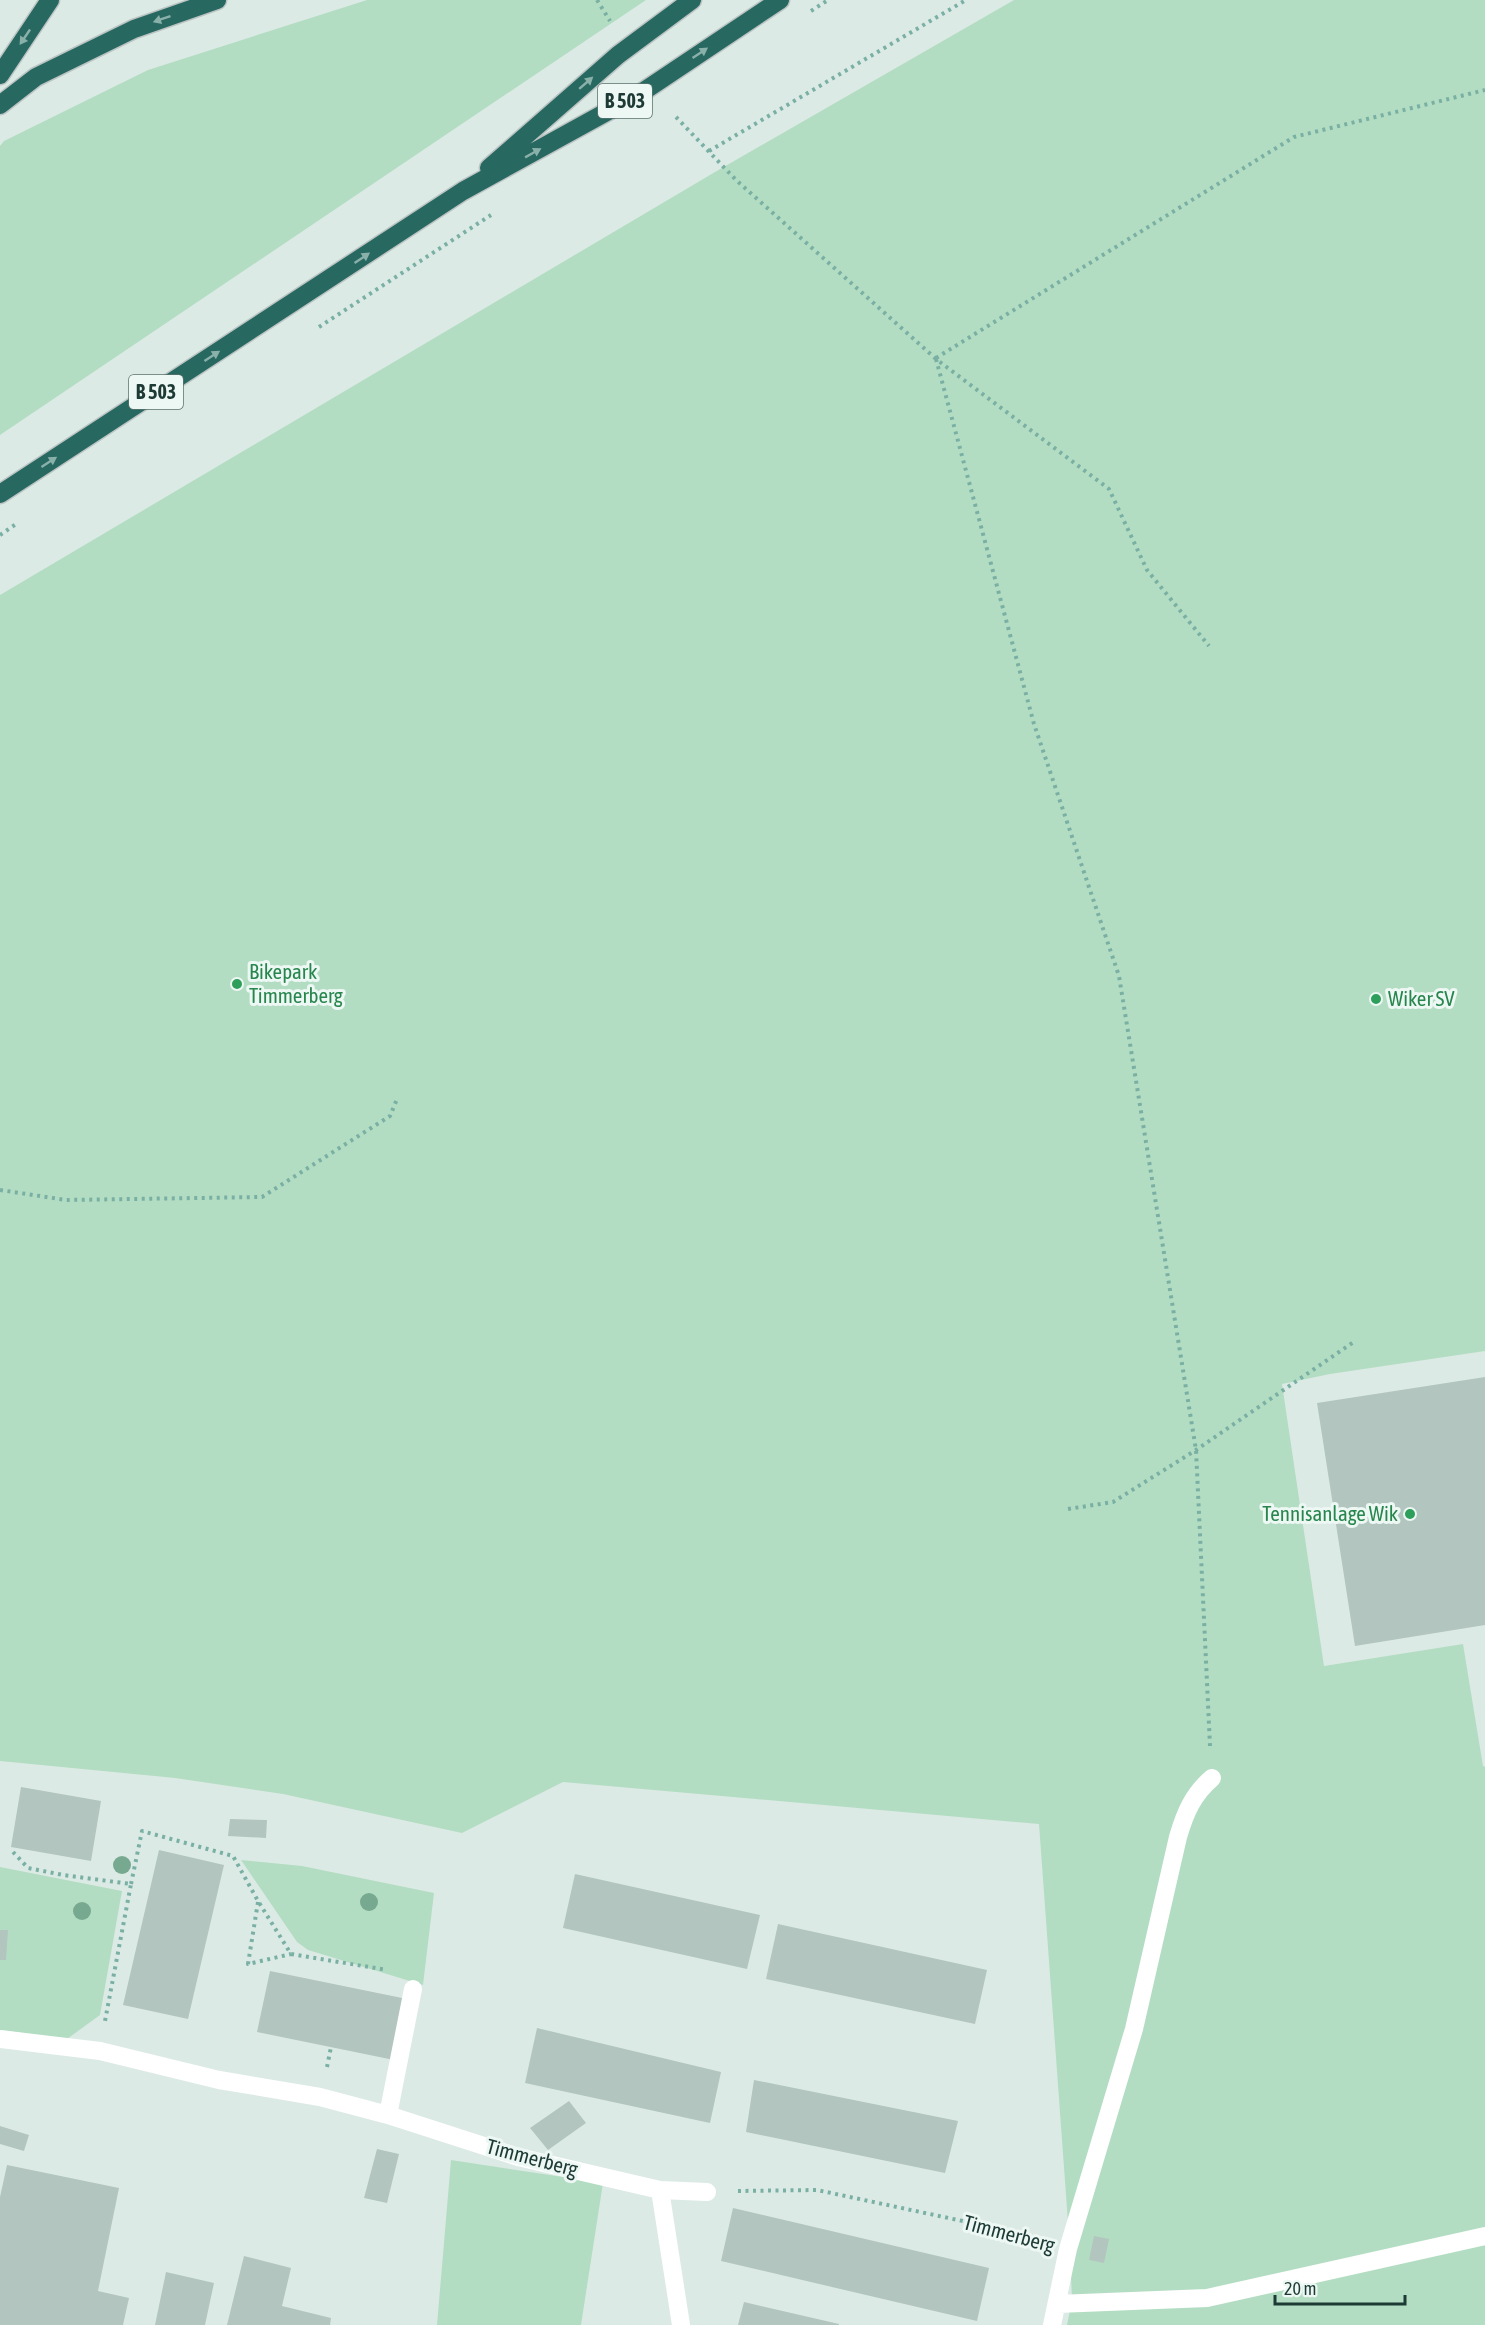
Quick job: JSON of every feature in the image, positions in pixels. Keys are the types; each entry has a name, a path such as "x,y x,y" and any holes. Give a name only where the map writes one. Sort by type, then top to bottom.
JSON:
{"highway":[{"path":"0,75 50,0"},
{"path":"0,105 36,77 134,29 218,0"},
{"name":"B 503","path":"463,191 618,55 692,0"},
{"name":"B 503","path":"0,494 463,191 641,93 780,0"}],"street":[{"name":"Timmerberg","path":"1052,2325 1068,2249 1134,2029 1186,1812 1198,1790 1212,1778"},
{"path":"388,2115 413,1989"},
{"name":"Timmerberg","path":"0,2039 99,2051 219,2080 320,2097 388,2115 518,2157 660,2190 707,2192"},
{"path":"660,2190 681,2325"},
{"path":"1057,2304 1208,2298 1485,2236"}],"path":[{"path":"597,0 610,21"},
{"path":"808,12 828,0"},
{"path":"709,152 966,0"},
{"path":"936,358 1294,137 1485,90"},
{"path":"676,117 736,180 936,358 1109,489 1147,570 1209,646"},
{"path":"318,328 497,212"},
{"path":"936,358 1034,724 1119,976 1196,1450 1212,1778"},
{"path":"0,535 20,522"},
{"path":"0,1190 66,1200 262,1197 390,1116 397,1100"},
{"path":"1068,1509 1113,1502 1196,1450 1355,1341"},
{"path":"99,2051 142,1831 232,1856 291,1953"},
{"path":"13,1852 28,1868 131,1884"},
{"path":"258,1901 248,1964 291,1953 401,1973 413,1989"},
{"name":"Timmerberg","path":"707,2192 817,2190 1019,2233 1068,2249"}],"green space":[{"path":"367,0 646,0 0,435 0,146 4,141 148,70"},
{"path":"1014,0 1485,0 1485,1351 1330,1374 1282,1384 1324,1666 1463,1644 1485,1767 1485,2325 1067,2325 1072,2300 1070,2250 1039,1824 563,1782 462,1833 283,1794 175,1778 0,1761 0,595 715,172"},
{"path":"241,1860 302,1866 434,1893 423,1985 308,1950 297,1942"},
{"path":"0,1867 122,1891 100,2015 67,2039 0,2030"},
{"path":"451,2160 603,2183 581,2325 437,2325"}],"building":[{"name":"Tennisanlage Wik","path":"1485,1377 1485,1625 1355,1646 1317,1403"},
{"path":"21,1787 101,1801 91,1861 11,1847"},
{"path":"230,1819 267,1820 266,1838 228,1836"},
{"path":"159,1850 224,1865 188,2019 123,2005"},
{"path":"575,1874 760,1915 747,1969 563,1928"},
{"path":"778,1924 987,1970 975,2024 766,1979"},
{"path":"0,1930 8,1930 6,1960 0,1960"},
{"path":"270,1971 407,1999 394,2060 257,2032"},
{"path":"537,2028 721,2072 710,2123 525,2083"},
{"path":"754,2080 958,2121 945,2173 746,2132"},
{"path":"569,2101 586,2123 548,2150 530,2128"},
{"path":"0,2126 29,2135 24,2151 0,2144"},
{"path":"377,2149 399,2154 387,2203 364,2198"},
{"path":"7,2165 119,2188 98,2291 129,2298 123,2325 0,2325 0,2197"},
{"path":"733,2208 989,2268 977,2321 721,2261"},
{"path":"1094,2236 1109,2239 1104,2263 1089,2260"},
{"path":"244,2256 291,2268 282,2306 331,2318 330,2325 227,2325"},
{"path":"166,2272 214,2283 205,2325 155,2325"},
{"path":"744,2302 839,2324 839,2325 738,2325"}],"place":[{"name":"Bikepark Timmerberg","path":"237,984"},
{"name":"Wiker SV","path":"1376,999"},
{"name":"Tennisanlage Wik","path":"1410,1514"}]}
